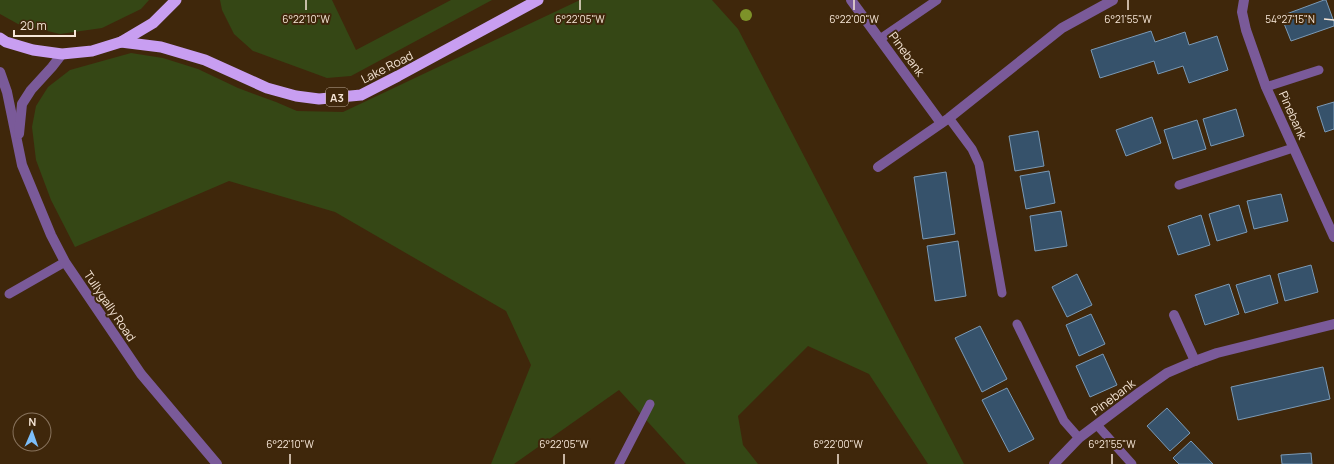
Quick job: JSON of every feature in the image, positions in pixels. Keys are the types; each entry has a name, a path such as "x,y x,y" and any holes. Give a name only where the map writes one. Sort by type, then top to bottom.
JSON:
{"highway":[{"name":"A3","path":"0,38 6,42 33,50 62,54 92,51 121,42 154,23 176,0"},
{"name":"Lake Road","path":"121,42 162,47 205,60 267,88 296,96 319,99 361,95 538,0"}],"street":[{"name":"Pinebank","path":"851,0 880,39 945,120"},
{"path":"878,167 945,120 1062,28 1113,0"},
{"name":"Pinebank","path":"1244,0 1242,12 1246,30 1266,87 1334,237"},
{"name":"Tullygally Road","path":"18,142 22,104 31,90 62,54"},
{"name":"Tullygally Road","path":"0,72 7,92 22,165 51,235 65,262 141,374 216,464"},
{"path":"1174,315 1194,361"},
{"name":"Pinebank","path":"1054,464 1079,438 1168,373 1194,361 1217,353 1334,324"}],"lane":[{"path":"880,39 937,0"},
{"path":"1266,87 1319,70"},
{"path":"945,120 972,149 979,164 1002,293"},
{"path":"1179,184 1293,148"},
{"path":"9,294 65,262"},
{"path":"1017,324 1064,421 1079,438"},
{"path":"618,464 650,404"},
{"path":"1097,425 1132,464"}],"green space":[{"path":"0,0 149,0 141,9 102,28 60,34 18,24 0,14"},
{"path":"220,0 332,0 356,50 451,0 492,0 351,76 327,78 253,51 234,34 222,10"},
{"path":"580,0 712,0 738,29 964,464 928,464 869,374 808,346 738,416 743,445 758,464 686,464 619,390 514,464 491,464 531,365 506,311 335,212 229,181 75,247 51,200 36,160 32,127 36,106 48,87 70,70 131,53 163,58 198,69 238,88 297,111 343,112"}],"building":[{"path":"1326,0 1334,26 1291,41 1281,16"},
{"path":"1151,31 1155,42 1185,32 1189,45 1217,36 1228,70 1189,83 1183,66 1158,74 1154,61 1100,78 1091,50"},
{"path":"1334,102 1334,129 1325,132 1317,107"},
{"path":"1236,109 1244,136 1211,146 1203,119"},
{"path":"1152,117 1161,143 1126,156 1116,130"},
{"path":"1197,120 1206,149 1173,159 1164,130"},
{"path":"1038,131 1044,166 1015,171 1009,136"},
{"path":"1049,171 1055,203 1026,209 1020,176"},
{"path":"946,172 955,234 923,239 914,177"},
{"path":"1281,194 1288,221 1254,229 1247,201"},
{"path":"1239,205 1247,232 1217,241 1209,214"},
{"path":"1061,211 1067,246 1035,251 1030,216"},
{"path":"1201,215 1210,245 1178,255 1168,226"},
{"path":"958,241 966,296 935,301 927,246"},
{"path":"1311,265 1318,292 1285,301 1278,274"},
{"path":"1077,274 1092,305 1067,317 1052,287"},
{"path":"1270,275 1278,303 1245,313 1236,285"},
{"path":"1229,284 1239,314 1205,325 1195,295"},
{"path":"1091,314 1105,344 1079,356 1066,325"},
{"path":"980,326 1007,379 982,392 955,338"},
{"path":"1103,354 1117,385 1090,397 1076,366"},
{"path":"1323,367 1330,399 1238,420 1231,387"},
{"path":"1007,388 1034,439 1009,452 982,400"},
{"path":"1167,408 1190,433 1170,451 1147,426"},
{"path":"1191,441 1213,464 1179,464 1173,458"},
{"path":"1311,453 1312,464 1282,464 1281,455"}]}
